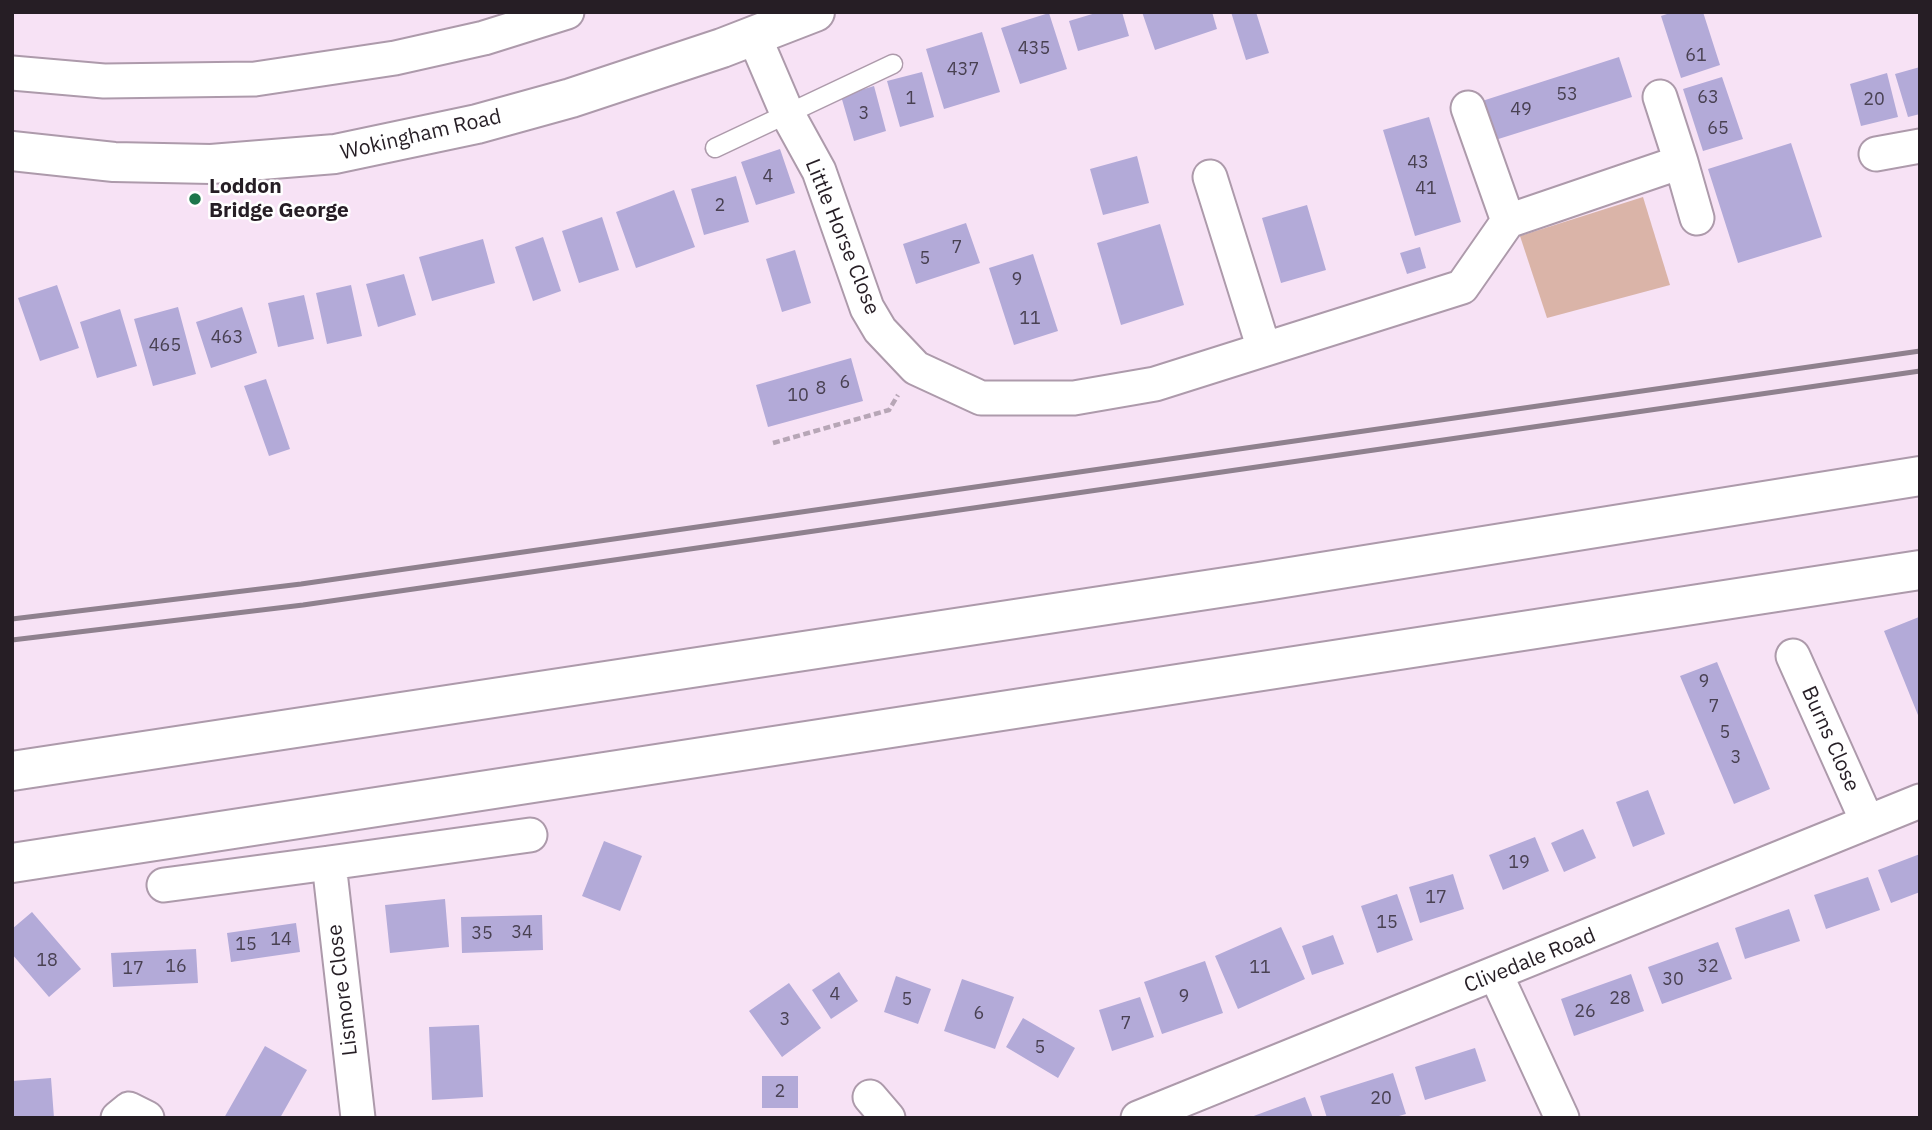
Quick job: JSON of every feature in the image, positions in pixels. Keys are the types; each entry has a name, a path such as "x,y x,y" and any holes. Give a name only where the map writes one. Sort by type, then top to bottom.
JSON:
{"main road":[{"name":"Wokingham Road","path":"12,151 114,162 211,164 322,156 477,124 633,78 815,12"},
{"path":"12,771 1259,582 1920,476"},
{"path":"12,863 1920,570"}],"street":[{"path":"12,73 104,81 255,79 395,58 484,38 567,12"},
{"name":"Little Horse Close","path":"754,36 787,113 824,181 867,308 895,349 916,368 981,398 1074,398 1155,384 1462,287 1508,221"},
{"path":"1660,97 1697,218"},
{"path":"1468,108 1508,221 1681,162"},
{"path":"1876,154 1920,146"},
{"path":"1210,177 1264,349"},
{"name":"Burns Close","path":"1793,656 1867,821"},
{"name":"Clivedale Road","path":"1138,1118 1920,801"},
{"path":"164,885 530,835"},
{"name":"Lismore Close","path":"329,863 358,1118"},
{"path":"1496,975 1562,1118"},
{"path":"118,1118 129,1109 147,1118"}],"lane":[{"path":"715,148 892,64"},
{"path":"12,752 178,745"}],"path":[{"path":"774,443 889,410 916,368"}],"shaded area":[{"path":"1643,197 1670,285 1547,318 1520,236"}],"building":[{"path":"1099,12 1122,12 1129,36 1078,51 1069,21"},
{"path":"1142,12 1212,12 1217,29 1155,50"},
{"path":"1231,12 1256,12 1269,53 1246,60"},
{"path":"1673,12 1703,12 1720,65 1681,78 1661,16"},
{"path":"1049,13 1067,69 1020,84 1001,28"},
{"path":"982,32 1000,92 944,109 926,49"},
{"path":"1619,57 1632,97 1492,141 1479,102"},
{"path":"1920,67 1920,114 1908,117 1895,74"},
{"path":"922,72 934,117 900,127 887,81"},
{"path":"1887,73 1898,117 1861,126 1850,84"},
{"path":"1722,77 1743,139 1703,151 1683,89"},
{"path":"874,86 886,131 854,141 841,96"},
{"path":"1429,117 1461,222 1415,236 1383,130"},
{"path":"1791,143 1822,237 1738,263 1708,169"},
{"path":"780,149 795,193 756,205 741,162"},
{"path":"1137,156 1149,203 1103,215 1090,169"},
{"path":"736,176 749,222 704,235 691,189"},
{"path":"674,190 695,247 636,268 616,212"},
{"path":"1307,205 1326,270 1281,283 1262,218"},
{"path":"602,217 619,270 579,283 562,231"},
{"path":"966,223 980,263 916,284 903,244"},
{"path":"1160,224 1184,305 1121,325 1097,243"},
{"path":"543,237 561,291 533,301 515,247"},
{"path":"483,239 495,283 432,301 419,257"},
{"path":"1420,247 1426,268 1407,274 1400,253"},
{"path":"795,250 811,303 782,312 766,259"},
{"path":"1033,254 1058,331 1014,345 989,268"},
{"path":"404,274 416,315 378,327 366,284"},
{"path":"57,285 79,348 40,361 18,298"},
{"path":"351,285 362,336 327,344 316,293"},
{"path":"304,295 314,339 278,347 268,303"},
{"path":"178,307 196,374 153,386 134,319"},
{"path":"242,307 257,353 211,368 196,322"},
{"path":"120,309 137,366 97,378 80,322"},
{"path":"851,358 863,401 768,427 756,385"},
{"path":"266,379 290,449 269,456 244,386"},
{"path":"1920,618 1920,720 1884,631"},
{"path":"1717,662 1770,789 1734,804 1680,676"},
{"path":"1648,790 1665,834 1633,847 1616,802"},
{"path":"1583,829 1596,858 1564,872 1551,843"},
{"path":"1535,837 1549,871 1503,890 1489,855"},
{"path":"604,841 642,856 620,911 582,896"},
{"path":"1920,854 1920,892 1891,903 1878,870"},
{"path":"1453,874 1464,909 1420,923 1409,887"},
{"path":"1868,877 1880,910 1826,929 1814,895"},
{"path":"1397,894 1413,940 1377,953 1361,906"},
{"path":"445,899 449,947 390,953 385,905"},
{"path":"1789,909 1800,941 1745,959 1735,928"},
{"path":"32,912 81,969 49,997 12,954 12,929"},
{"path":"542,915 543,950 462,953 461,917"},
{"path":"296,923 300,952 231,962 227,933"},
{"path":"1281,927 1305,979 1238,1009 1215,956"},
{"path":"1333,935 1344,964 1312,975 1302,946"},
{"path":"1718,942 1732,979 1662,1004 1648,967"},
{"path":"196,949 198,983 113,987 111,953"},
{"path":"1205,961 1223,1013 1162,1034 1144,982"},
{"path":"839,972 858,1001 831,1019 812,990"},
{"path":"1631,974 1644,1011 1574,1036 1561,999"},
{"path":"896,976 931,989 918,1024 884,1012"},
{"path":"962,979 1014,997 995,1049 944,1031"},
{"path":"789,983 821,1028 782,1057 749,1011"},
{"path":"1140,997 1154,1037 1112,1051 1099,1010"},
{"path":"1023,1018 1075,1048 1058,1078 1006,1047"},
{"path":"479,1025 483,1097 432,1100 429,1027"},
{"path":"265,1046 307,1070 280,1118 224,1118"},
{"path":"1475,1048 1486,1081 1425,1100 1415,1067"},
{"path":"1393,1073 1406,1114 1392,1118 1327,1118 1320,1096"},
{"path":"762,1076 798,1076 798,1108 762,1108"},
{"path":"51,1078 54,1118 13,1118 12,1081"},
{"path":"1305,1097 1313,1118 1251,1118 1251,1117"}],"railway":[{"path":"12,619 301,584 1920,351"},
{"path":"12,640 303,605 1920,371"}],"place":[{"name":"Loddon Bridge George","path":"195,199"}]}
